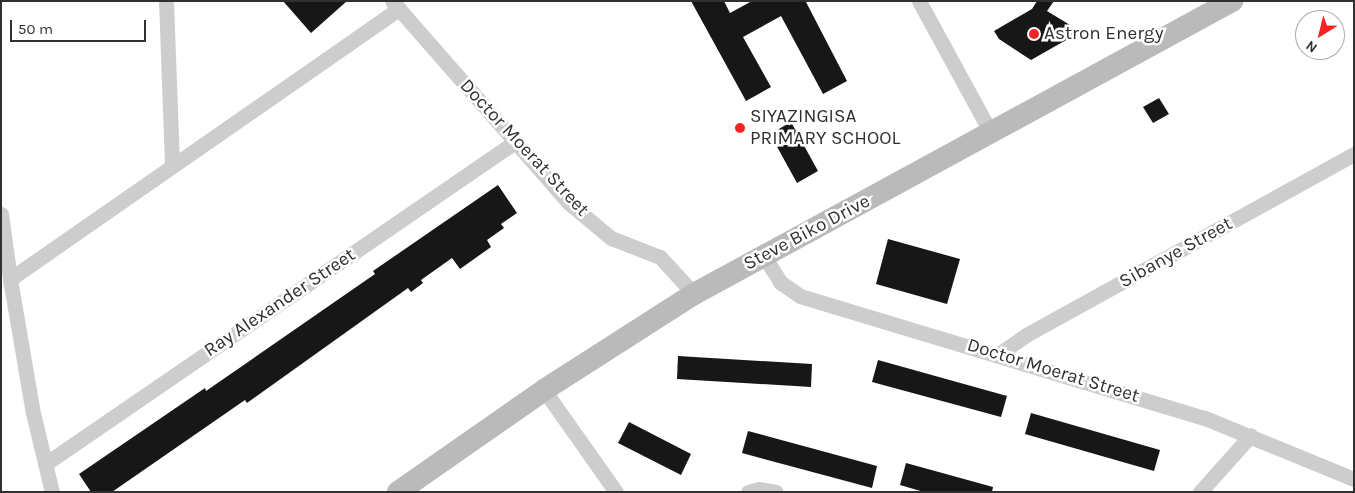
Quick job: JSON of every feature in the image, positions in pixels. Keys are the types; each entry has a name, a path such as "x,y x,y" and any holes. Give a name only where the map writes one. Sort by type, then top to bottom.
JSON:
{"main road":[{"name":"Steve Biko Drive","path":"398,492 544,390 694,294 1232,1"}],"street":[{"path":"166,1 172,166"},
{"path":"919,1 991,133"},
{"path":"10,279 172,166 395,5"},
{"name":"Doctor Moerat Street","path":"395,5 569,203 611,238 660,257 694,294"},
{"name":"Ray Alexander Street","path":"44,464 515,142"},
{"name":"Sibanye Street","path":"1000,354 1026,335 1354,154"},
{"path":"1,214 10,279 44,464 52,492"},
{"name":"Doctor Moerat Street","path":"764,256 780,282 800,296 1000,354 1205,418 1354,479"},
{"path":"544,390 616,492"},
{"path":"1200,492 1250,435"},
{"path":"748,492 759,490 776,492"}],"building":[{"path":"283,1 347,1 311,33"},
{"path":"691,1 724,1 730,13 752,1 808,1 806,2 847,81 823,94 781,16 743,37 771,87 746,101"},
{"path":"1037,1 1054,1 1047,11 1070,25 1075,35 1031,60 999,39 994,31 1032,9"},
{"path":"1159,98 1169,114 1153,123 1143,107"},
{"path":"791,122 818,171 797,183 770,134"},
{"path":"498,185 517,213 501,224 504,228 487,240 491,247 460,269 452,258 421,280 423,283 411,292 408,288 247,403 245,400 112,492 91,492 79,474 205,388 206,391 375,274 373,271"},
{"path":"888,239 960,259 947,304 876,284"},
{"path":"678,356 812,364 811,387 677,379"},
{"path":"878,360 1007,396 1001,417 872,382"},
{"path":"1031,413 1160,450 1154,471 1025,434"},
{"path":"629,422 691,454 681,475 618,443"},
{"path":"748,431 877,466 872,488 742,453"},
{"path":"906,463 993,487 992,492 924,492 900,485"}],"place":[{"name":"Astron Energy","path":"1034,34"},
{"name":"SIYAZINGISA PRIMARY SCHOOL","path":"740,128"}]}
